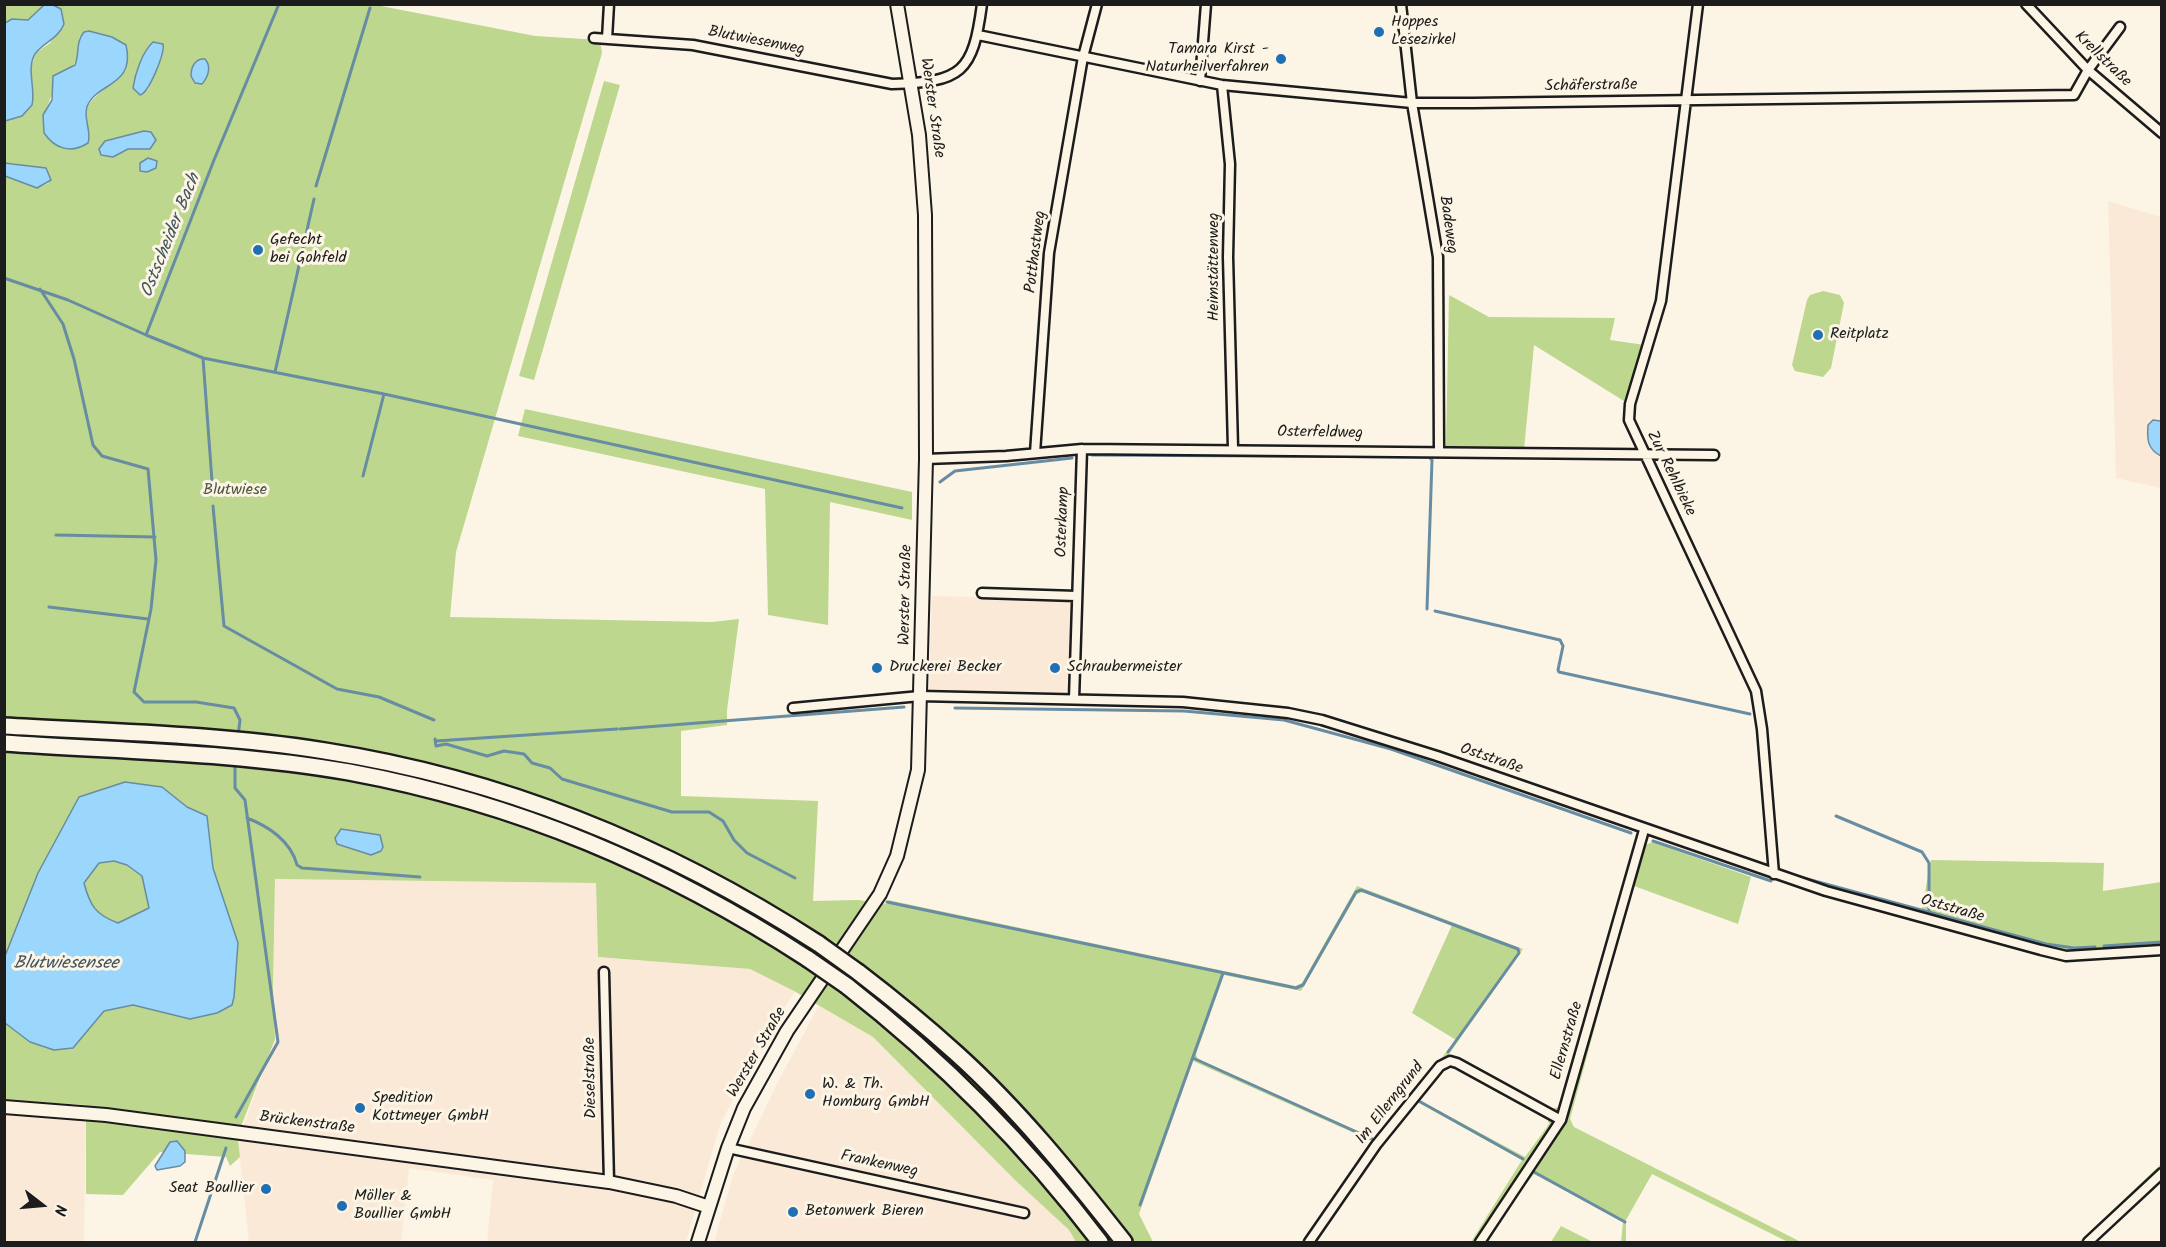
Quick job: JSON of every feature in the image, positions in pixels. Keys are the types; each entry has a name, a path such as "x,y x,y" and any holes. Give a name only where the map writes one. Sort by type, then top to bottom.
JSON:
{"highway":[{"path":"4,726 252,742 325,750 426,770 581,818 696,870 819,944 858,972 958,1055 1013,1110 1080,1186 1124,1242"},
{"path":"4,743 251,760 347,772 433,790 548,825 656,870 734,912 808,959 898,1025 984,1107 1030,1156 1100,1242"}],"main road":[{"name":"Werster Straße","path":"699,1242 728,1148 744,1108 787,1031 876,902 894,863 918,771 926,459 926,215 924,176 897,4"},
{"name":"Brückenstraße","path":"4,1107 106,1115 609,1182 676,1196 709,1207"}],"street":[{"path":"607,39 609,4"},
{"name":"Blutwiesenweg","path":"594,38 654,40 693,45 892,84 911,83 948,77 958,72 969,61 978,35 982,4"},
{"path":"1083,57 1096,4"},
{"path":"1200,81 1206,4"},
{"name":"Badeweg","path":"1401,4 1412,103 1438,257 1439,451"},
{"name":"Zur Rehlbieke","path":"1698,4 1661,301 1630,405 1629,420 1643,455 1756,691 1762,729 1774,874"},
{"name":"Krellstraße","path":"2026,4 2088,70 2162,133"},
{"path":"2088,70 2120,27"},
{"name":"Schäferstraße","path":"978,35 1222,85 1412,103 2074,95 2088,70"},
{"name":"Potthastweg","path":"1035,453 1050,254 1083,57"},
{"name":"Heimstättenweg","path":"1222,85 1230,164 1228,257 1233,448"},
{"name":"Osterfeldweg","path":"926,459 1082,449 1233,448 1643,455 1714,454"},
{"name":"Osterkamp","path":"1074,699 1082,449"},
{"path":"982,593 1076,596"},
{"name":"Oststraße","path":"793,708 920,696 1204,704 1288,713 1322,720 1437,756 1774,874 2041,950 2066,956 2099,956 2162,950"},
{"name":"Ellernstraße","path":"1480,1242 1561,1120 1644,830"},
{"name":"Dieselstraße","path":"604,972 609,1182"},
{"name":"Im Ellerngrund","path":"1309,1242 1376,1145 1440,1066 1450,1062 1457,1063 1561,1120"},
{"name":"Frankenweg","path":"728,1148 1024,1213"},
{"path":"2088,1242 2162,1173"}],"shaded area":[{"path":"2108,201 2161,217 2161,488 2116,478"},
{"path":"932,596 1071,599 1070,685 1065,694 929,691"},
{"path":"275,879 596,883 598,957 750,969 795,991 757,1052 720,1125 686,1242 487,1242 493,1180 409,1168 401,1242 249,1242 238,1140 275,1039 273,988"},
{"path":"819,1005 873,1037 1016,1181 1069,1230 1076,1242 714,1242 733,1175 780,1078"},
{"path":"4,1100 86,1105 84,1242 5,1242"}],"green space":[{"path":"5,5 47,5 28,20 12,19 5,23"},
{"name":"Blutwiese","path":"51,5 376,5 535,36 600,40 602,53 456,552 450,617 712,622 739,619 727,725 681,731 681,796 818,801 813,901 858,900 888,904 888,900 1295,986 1302,983 1357,886 1523,949 1449,1054 1551,1109 1559,1107 1598,975 1608,978 1570,1119 1574,1127 1801,1242 1788,1242 1652,1174 1626,1220 1626,1242 1621,1242 1623,1222 1534,1174 1516,1197 1488,1242 1471,1242 1522,1160 1417,1102 1381,1146 1314,1242 1304,1242 1374,1142 1193,1061 1139,1214 1153,1242 1076,1242 1069,1230 1016,1181 873,1037 794,991 750,969 598,957 596,883 275,879 273,988 275,1039 242,1124 238,1140 240,1157 230,1166 226,1157 160,1152 123,1195 86,1194 86,1105 5,1100 5,176 37,188 49,183 19,164 5,163 4,121 11,120 33,89 31,68 36,53 50,43 64,24 61,10","holes":["89,31 112,37 122,75 91,102 86,114 88,143 64,148 54,143 44,133 44,118 63,70 75,62 80,36","153,42 159,42 158,62 148,90 136,74 145,51","144,131 145,149 134,148 121,152 112,139","1363,892 1452,925 1412,1013 1456,1040 1376,1139 1198,1060 1196,1054 1224,975 1301,991 1357,894","1453,1067 1547,1117 1549,1124 1525,1157 1419,1100 1444,1068"]},
{"path":"604,81 620,85 534,380 519,376"},
{"name":"Reitplatz","path":"1823,291 1840,295 1844,303 1831,368 1823,377 1795,371 1792,365 1807,300 1810,295"},
{"path":"1449,295 1489,317 1615,318 1610,340 1645,345 1624,401 1534,345 1524,450 1446,446"},
{"path":"525,409 912,492 912,520 830,502 828,625 768,615 765,489 518,436"},
{"path":"1652,842 1751,877 1738,924 1634,886 1646,845"},
{"path":"1931,860 2104,863 2103,891 2161,882 2161,947 2066,953 1921,913"},
{"path":"2161,1164 2161,1181 2096,1242 2079,1242"},
{"path":"1561,1226 1593,1242 1551,1242"}],"water":[{"path":"44,5 53,5 61,9 64,24 32,60 32,105 22,116 5,121 5,23 12,19 28,20"},
{"path":"89,31 112,37 126,45 128,59 120,76 98,93 87,107 88,143 76,148 64,148 53,143 44,133 43,115 52,100 53,76 75,65 80,40 84,32"},
{"path":"153,42 163,44 162,55 152,80 144,93 140,95 133,88 135,76 142,57"},
{"path":"205,59 209,69 207,75 202,84 195,83 191,76 193,66 199,60"},
{"path":"144,131 151,132 156,140 150,149 128,149 113,157 101,155 99,149 105,141"},
{"path":"148,158 157,161 156,168 147,172 140,171 140,163"},
{"path":"4,163 46,168 51,180 37,188 5,176"},
{"path":"2153,420 2161,421 2161,456 2150,447 2148,439 2148,425"},
{"name":"Blutwiesensee","path":"125,782 162,787 187,807 207,816 213,868 238,943 232,1005 217,1013 190,1019 133,1005 104,1011 73,1048 54,1050 30,1042 5,1023 5,956 38,873 79,797","holes":["114,861 127,865 142,876 149,908 118,923 104,917 95,909 84,883 99,863"]},
{"path":"341,829 380,835 383,847 381,851 371,855 337,844 335,838"},
{"path":"177,1141 185,1151 185,1162 180,1166 157,1170 155,1166 170,1142"}],"waterway":[{"name":"Ostscheider Bach","path":"4,278 68,300 146,335 214,160 279,4"},
{"path":"316,186 370,8"},
{"path":"275,372 314,199"},
{"path":"40,289 63,324 74,359 93,445 102,456 148,469 156,560 151,609 134,692 144,702 196,702 234,708 240,720 238,736"},
{"path":"146,335 203,358 384,394 902,508"},
{"path":"203,358 213,495"},
{"path":"363,476 384,394"},
{"path":"1092,455 1429,457 1432,460 1427,609"},
{"path":"940,482 955,471 1072,458"},
{"path":"213,506 224,626 337,689 379,697 434,720"},
{"path":"56,535 155,537"},
{"path":"49,607 148,619"},
{"path":"1435,611 1560,640 1563,646 1559,672 1750,714"},
{"path":"620,729 904,707"},
{"path":"955,708 1184,711 1284,720 1391,749 1631,833"},
{"path":"436,741 617,729"},
{"path":"435,739 436,746 446,744 487,756 504,751 524,754 532,763 550,768 562,779 672,812 709,812 723,821 734,840 747,853 795,878"},
{"path":"235,763 235,788 245,800 278,1042 236,1117"},
{"path":"1836,816 1922,852 1929,863 1929,913"},
{"path":"247,818 263,825 278,836 290,849 297,865 302,868 420,877"},
{"path":"1653,841 1771,881"},
{"path":"1789,874 2046,944 2074,948 2095,947"},
{"path":"887,902 1296,988 1303,985 1356,892 1361,890 1518,949 1519,953 1448,1052"},
{"path":"2104,946 2162,942"},
{"path":"1140,1205 1223,973"},
{"path":"1193,1058 1372,1139"},
{"path":"1419,1098 1417,1100 1523,1159"},
{"path":"195,1242 226,1148"},
{"path":"1534,1172 1625,1222"}],"place":[{"name":"Hoppes Lesezirkel","path":"1379,32"},
{"name":"Tamara Kirst - Naturheilverfahren","path":"1281,59"},
{"name":"Gefecht bei Gohfeld","path":"258,250"},
{"name":"Reitplatz","path":"1818,335"},
{"name":"Druckerei Becker","path":"877,668"},
{"name":"Schraubermeister","path":"1055,668"},
{"name":"W. & Th. Homburg GmbH","path":"810,1094"},
{"name":"Spedition Kottmeyer GmbH","path":"360,1108"},
{"name":"Seat Boullier","path":"266,1189"},
{"name":"Möller & Boullier GmbH","path":"342,1206"},
{"name":"Betonwerk Bieren","path":"793,1212"}]}
